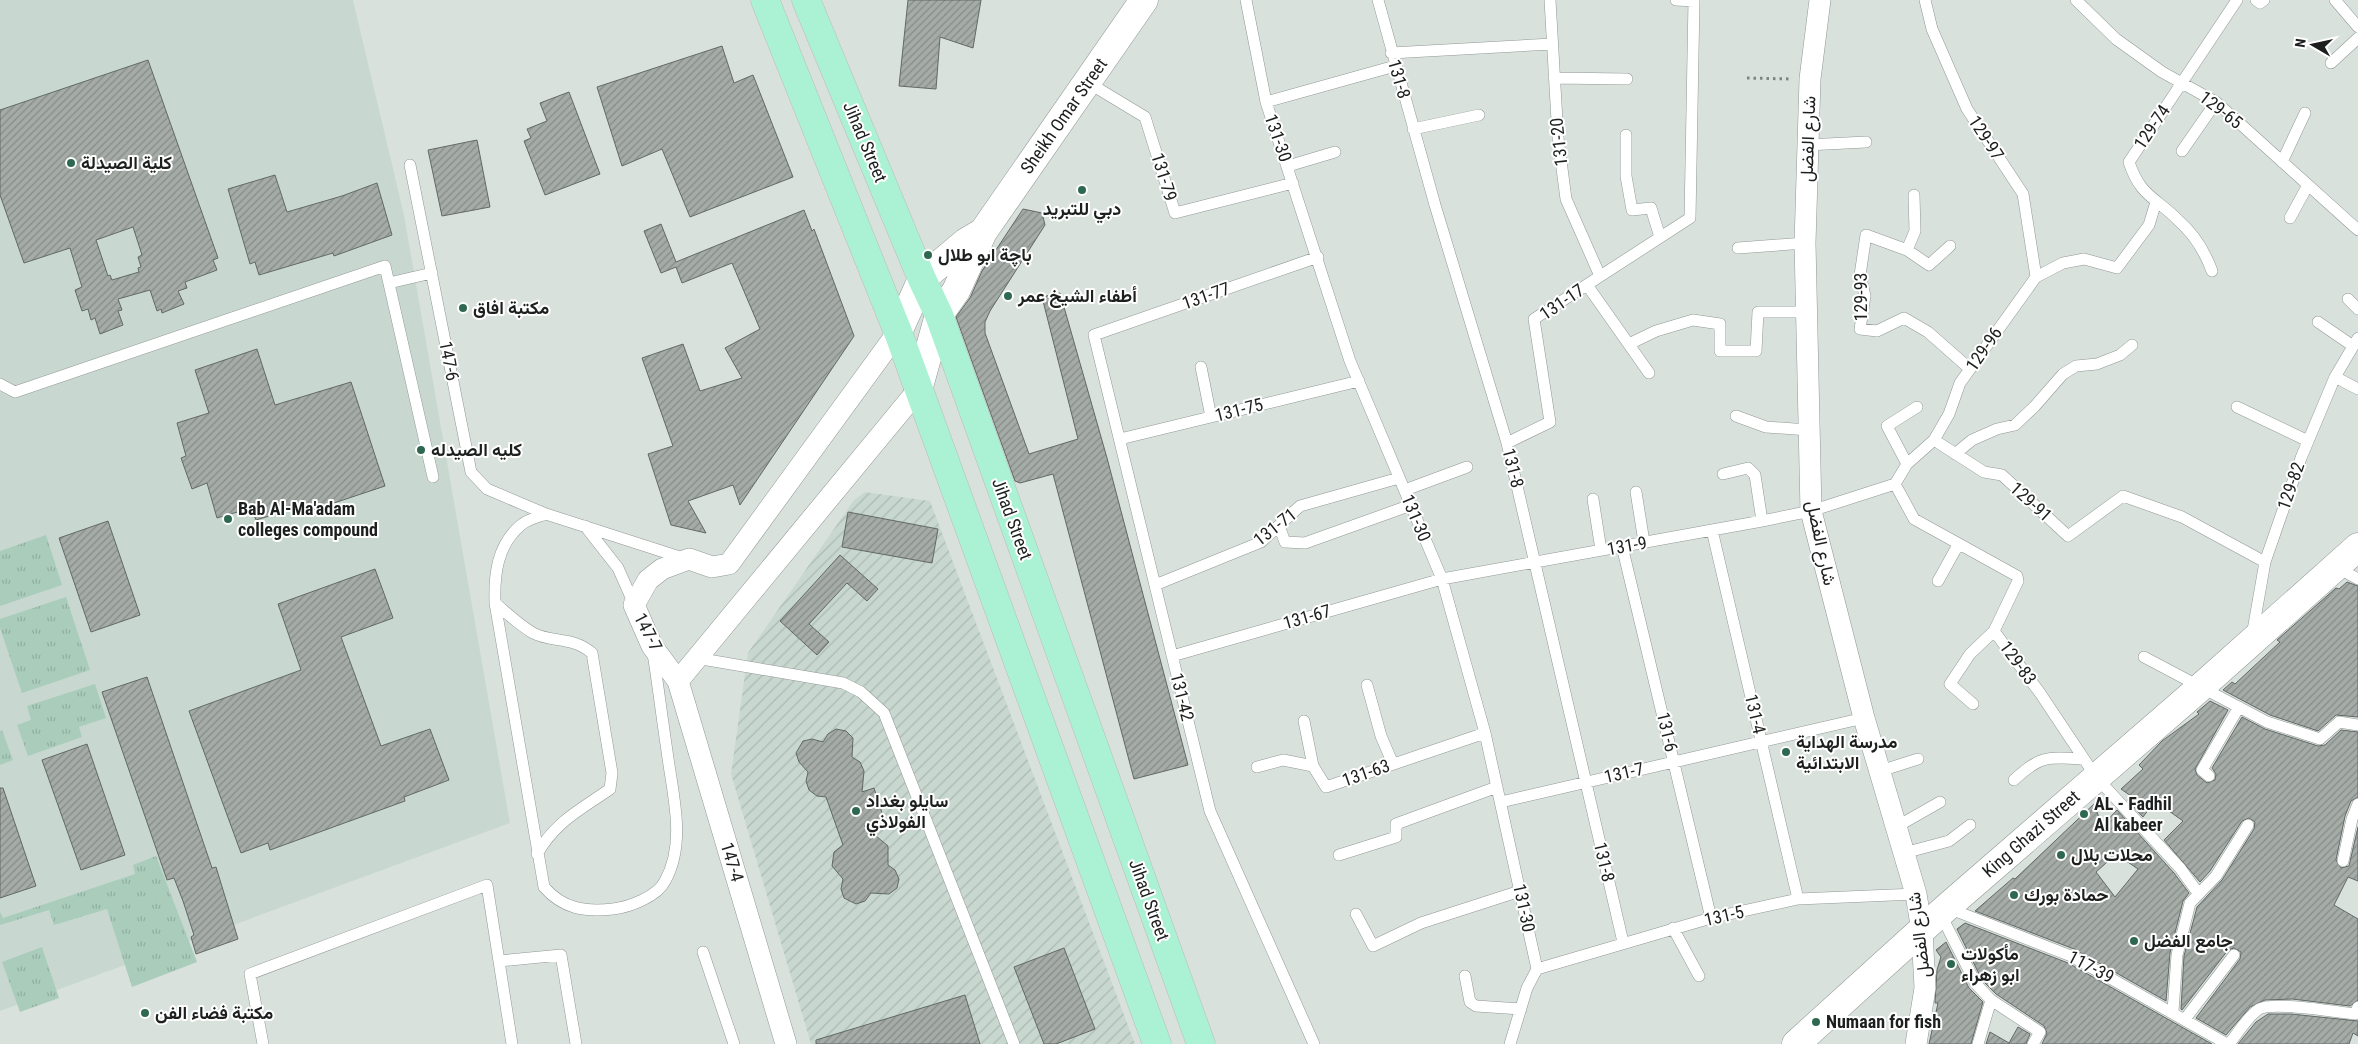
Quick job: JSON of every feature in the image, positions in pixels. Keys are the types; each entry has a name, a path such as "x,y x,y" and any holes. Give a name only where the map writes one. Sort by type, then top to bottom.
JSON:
{"main road":[{"path":"765,0 898,332 1157,1044"},
{"name":"Jihad Street","path":"806,0 922,279 939,315 1201,1044"}],"street":[{"name":"Sheikh Omar Street","path":"918,390 939,315 956,291 983,232 1144,0"},
{"name":"شارع الفضل","path":"1820,0 1810,79 1805,243 1811,510 1864,718 1916,894 1936,917 1916,1044"},
{"name":"Sheikh Omar Street","path":"898,332 922,279 966,242 983,232"},
{"path":"689,559 712,567 729,564 898,332"},
{"path":"678,680 918,390"},
{"name":"King Ghazi Street","path":"1796,1044 1936,917 2090,768 2202,686 2251,642 2347,573 2358,548"},
{"name":"147-7","path":"678,680 652,646 634,606 648,580 662,569 689,559"},
{"name":"147-4","path":"678,680 786,1044"}],"lane":[{"name":"131-30","path":"1246,0 1266,102 1294,183 1350,361 1442,579 1485,733 1537,969"},
{"name":"131-8","path":"1378,0 1413,129 1507,444 1623,942"},
{"name":"131-20","path":"1550,0 1558,138 1566,199 1600,276"},
{"path":"1676,0 1694,1"},
{"name":"129-97","path":"1925,0 1932,29 1966,108 2023,194 2036,277"},
{"name":"129-65","path":"2076,0 2116,39 2162,72 2216,102 2358,230"},
{"name":"129-74","path":"2212,272 2205,253 2179,220 2145,192 2135,179 2129,162 2238,0"},
{"path":"2256,0 2260,3 2264,0"},
{"path":"2335,0 2358,27"},
{"name":"131-17","path":"1507,444 1550,422 1534,319 1690,218 1694,1"},
{"path":"2331,62 2358,38"},
{"path":"1391,53 1552,44"},
{"path":"1266,102 1395,66"},
{"path":"1554,78 1627,79"},
{"name":"131-79","path":"1087,82 1145,117 1175,213 1294,183"},
{"path":"2182,151 2216,102"},
{"path":"2282,162 2305,113"},
{"path":"1413,129 1479,115"},
{"path":"1626,135 1626,176 1632,210 1651,208 1660,238"},
{"path":"1807,145 1866,142"},
{"path":"1288,166 1335,152"},
{"name":"147-6","path":"410,165 471,472 487,489 546,514 689,559"},
{"path":"2290,218 2308,185"},
{"path":"1907,250 1915,231 1914,195"},
{"name":"129-96","path":"1894,484 1907,464 1934,440 1949,414 1960,383 2036,277 2062,263 2084,259 2117,268 2149,225 2156,202"},
{"name":"129-93","path":"1950,246 1929,265 1907,250 1866,235 1860,275 1865,296 1860,329 1877,330 1904,318 1928,332 1970,369"},
{"path":"1738,248 1805,243"},
{"name":"131-77","path":"1094,335 1318,257"},
{"path":"0,384 15,392 385,266 433,477"},
{"path":"389,283 432,273"},
{"path":"1588,285 1649,373"},
{"path":"2348,299 2358,310"},
{"path":"1629,344 1656,331 1693,320 1720,324 1720,351 1756,351 1758,312 1806,312"},
{"path":"2318,322 2355,342"},
{"name":"131-42","path":"1094,335 1210,811 1314,1044"},
{"name":"129-82","path":"2251,642 2265,562 2308,441 2335,377 2355,342"},
{"path":"1955,454 1972,440 1997,429 2015,425 2035,406 2062,374 2076,366 2097,364 2120,355 2132,345"},
{"path":"1201,367 1211,417"},
{"path":"2335,377 2358,389"},
{"name":"131-75","path":"1120,439 1359,382"},
{"path":"1907,464 1887,426 1917,407"},
{"path":"2237,407 2308,441"},
{"path":"1736,416 1766,427 1808,430"},
{"name":"129-91","path":"1934,440 1984,472 2002,476 2068,536 2123,496 2182,517 2265,562"},
{"path":"1404,490 1467,467"},
{"path":"1722,474 1748,468 1755,475 1762,521"},
{"name":"131-71","path":"1155,585 1261,542 1300,506 1399,478"},
{"path":"1811,510 1894,484 1914,520 2017,576 2018,581 1994,631"},
{"path":"1636,492 1644,542"},
{"path":"1593,499 1601,550"},
{"path":"1279,526 1285,542 1305,543 1411,505"},
{"name":"131-9","path":"1442,579 1762,521 1811,510"},
{"path":"546,514 522,524 511,535 500,555 494,578 495,603 544,887 561,903 576,909 615,909 651,895 664,883 674,861 676,817 652,646"},
{"path":"584,526 618,568 634,606"},
{"name":"131-4","path":"1712,530 1798,899"},
{"path":"1938,581 1958,545"},
{"name":"131-6","path":"1622,546 1711,918"},
{"name":"131-67","path":"1172,656 1442,579"},
{"path":"495,603 533,633 584,646 592,653 612,773 610,789 562,820 547,836 537,854"},
{"name":"129-83","path":"1973,704 1950,684 1970,654 1994,631 2040,693 2090,768 2180,868 2198,893"},
{"path":"2144,657 2267,722 2320,739 2339,722 2358,725"},
{"path":"696,658 843,682 861,692 884,713 1014,1044"},
{"path":"1368,685 1381,736 1393,764"},
{"path":"2209,776 2202,770 2239,707"},
{"name":"131-7","path":"1500,802 1864,718"},
{"path":"1257,767 1283,760 1313,766 1304,721"},
{"name":"131-63","path":"1313,766 1326,787 1485,733"},
{"path":"2014,780 2029,766 2050,757 2090,768"},
{"path":"1880,771 1918,759"},
{"path":"1339,855 1396,837 1396,824 1498,787"},
{"path":"1896,827 1940,802"},
{"path":"2343,861 2352,819 2358,804"},
{"path":"1904,853 1949,841 1970,825"},
{"path":"2173,1011 2177,955 2190,903 2216,876 2248,825"},
{"path":"263,1044 250,974 487,885 512,1044"},
{"path":"1356,914 1373,946 1421,923 1520,891"},
{"name":"131-5","path":"1537,969 1673,928 1798,899 1916,894"},
{"path":"1936,917 1976,984 1991,1000 2040,1032 2033,1044"},
{"name":"117-39","path":"1936,917 2072,956 2173,1011 2214,1040 2228,1044"},
{"path":"1673,928 1700,976"},
{"path":"703,952 734,1044"},
{"path":"499,961 561,955 576,1044"},
{"path":"2186,1019 2234,955"},
{"path":"1510,1044 1527,988 1537,969"},
{"path":"1465,976 1470,1002 1476,1006 1521,1010"},
{"path":"1978,1044 1991,1000"},
{"path":"2228,1044 2254,1013 2262,1008 2282,1007 2355,1014 2358,1007"}],"path":[{"path":"1747,78 1810,79"}],"shaded area":[{"name":"Bab Al-Ma'adam colleges compound","path":"0,0 353,0 404,215 510,823 0,1011"},
{"path":"865,492 930,501 1135,1044 811,1044 731,774 748,653 854,500"}],"green space":[{"path":"46,535 62,585 0,606 0,551"},
{"path":"66,597 90,670 22,693 0,628 0,619"},
{"path":"95,684 106,718 79,727 82,737 28,756 17,725 31,720 27,706"},
{"path":"2,730 13,760 0,765 0,731"},
{"path":"156,856 197,962 132,987 107,909 54,925 49,910 0,925 0,912 3,918 135,874 133,865"},
{"path":"42,947 59,998 20,1012 2,962"}],"building":[{"path":"908,0 981,0 973,48 940,37 936,89 899,86"},
{"path":"722,46 734,83 753,75 793,177 690,217 662,149 622,166 597,87"},
{"path":"148,60 218,258 213,260 217,270 185,282 187,288 178,291 184,304 162,313 161,309 157,311 150,290 118,299 122,310 118,311 123,325 100,334 95,318 91,320 88,309 82,311 75,290 82,287 70,248 24,263 0,195 0,110","holes":["133,227 142,255 138,257 141,267 138,268 139,272 112,280 110,275 108,276 96,240"]},
{"path":"569,92 600,174 545,195 524,141 531,138 527,129 547,121 540,103"},
{"path":"477,140 490,207 442,216 428,150"},
{"path":"275,175 287,212 342,196 377,183 392,235 334,256 333,253 259,275 255,262 250,264 228,189"},
{"path":"1023,209 1042,213 1045,225 990,311 985,322 985,333 1029,454 1078,439 1042,297 1060,293 1107,458 1188,765 1134,779 1053,474 1020,483 1015,481 956,317 970,298 982,271"},
{"path":"804,210 812,231 814,229 854,336 740,505 733,485 688,501 706,533 671,525 648,454 673,446 642,358 683,344 700,391 742,378 725,348 760,329 732,263 682,283 676,267 661,273 644,231 661,224 676,262"},
{"path":"257,349 275,405 351,382 385,486 298,515 296,508 256,520 251,508 217,518 207,483 192,489 181,458 186,456 177,423 209,413 195,370"},
{"path":"848,512 938,529 932,563 842,547"},
{"path":"108,521 140,615 91,632 59,538"},
{"path":"840,555 878,589 867,601 847,583 809,624 829,642 817,655 780,621"},
{"path":"375,569 393,618 341,637 381,746 430,729 449,780 404,797 405,801 270,850 268,843 241,853 189,711 301,670 278,604"},
{"path":"2347,582 2358,586 2358,717 2336,715 2318,731 2270,715 2223,690 2232,682 2235,684 2280,642 2277,640 2336,588 2339,589"},
{"path":"147,677 212,868 216,867 238,939 196,954 191,937 194,935 183,901 174,878 167,880 102,692"},
{"path":"2210,701 2228,710 2195,769 2197,775 2207,783 2215,780 2216,774 2212,768 2242,717 2265,729 2318,746 2325,745 2341,730 2358,732 2358,797 2351,801 2345,816 2336,860 2341,868 2349,866 2358,827 2358,881 2348,877 2334,905 2358,919 2358,1000 2350,1006 2292,999 2265,1000 2250,1007 2226,1035 2196,1018 2240,959 2241,952 2234,948 2228,950 2181,1009 2184,956 2197,907 2222,880 2254,829 2255,822 2249,818 2242,821 2210,871 2200,882 2164,840 2183,821 2155,801 2143,817 2127,800 2131,796 2121,789 2143,769 2139,765 2162,741 2199,714 2197,712"},
{"path":"836,729 846,731 853,738 852,757 860,762 864,771 862,792 874,788 884,819 864,826 888,846 888,865 895,870 899,879 897,888 889,894 871,893 865,901 856,904 844,898 841,889 843,879 832,866 834,852 843,845 826,797 817,796 809,790 806,781 808,772 799,762 796,753 803,741 812,739 823,742 828,734"},
{"path":"87,744 125,855 81,870 42,760"},
{"path":"0,788 3,788 36,886 0,898"},
{"path":"2095,803 2101,827 2117,810 2174,873 2189,893 2183,901 2170,953 2166,1001 2074,949 1975,911 2013,878 2015,879","holes":["2116,854 2138,869 2115,897 2096,872"]},
{"path":"1965,923 2068,963 2212,1044 2042,1044 2047,1033 2044,1026 1996,994 1982,980 1957,929"},
{"path":"1946,942 1969,988 1983,1002 1971,1044 1929,1044 1938,1003 1935,1003 1937,970 1941,957 1936,950"},
{"path":"1064,948 1095,1029 1056,1044 1044,1044 1014,967"},
{"path":"965,995 980,1044 816,1044 816,1040"},
{"path":"2268,1014 2291,1014 2358,1021 2358,1036 2353,1033 2349,1044 2238,1044 2256,1022"},
{"path":"2018,1027 2030,1034 2026,1044 1986,1044 1990,1032 2009,1043"}],"place":[{"name":"كلية الصيدلة","path":"71,163"},
{"name":"دبي للتبريد","path":"1082,190"},
{"name":"باچة ابو طلال","path":"928,255"},
{"name":"أطفاء الشيخ عمر","path":"1008,296"},
{"name":"مكتبة افاق","path":"463,308"},
{"name":"كليه الصيدله","path":"421,450"},
{"name":"Bab Al-Ma'adam colleges compound","path":"228,519"},
{"name":"مدرسة الهداية الابتدائية","path":"1786,752"},
{"name":"سايلو بغداد الفولاذي","path":"856,811"},
{"name":"AL - Fadhil Al kabeer","path":"2084,814"},
{"name":"محلات بلال","path":"2061,855"},
{"name":"حمادة بورك","path":"2014,895"},
{"name":"جامع الفضل","path":"2134,941"},
{"name":"مأكولات ابو زهراء","path":"1951,964"},
{"name":"مكتبة فضاء الفن","path":"145,1013"},
{"name":"Numaan for fish","path":"1816,1022"}]}
